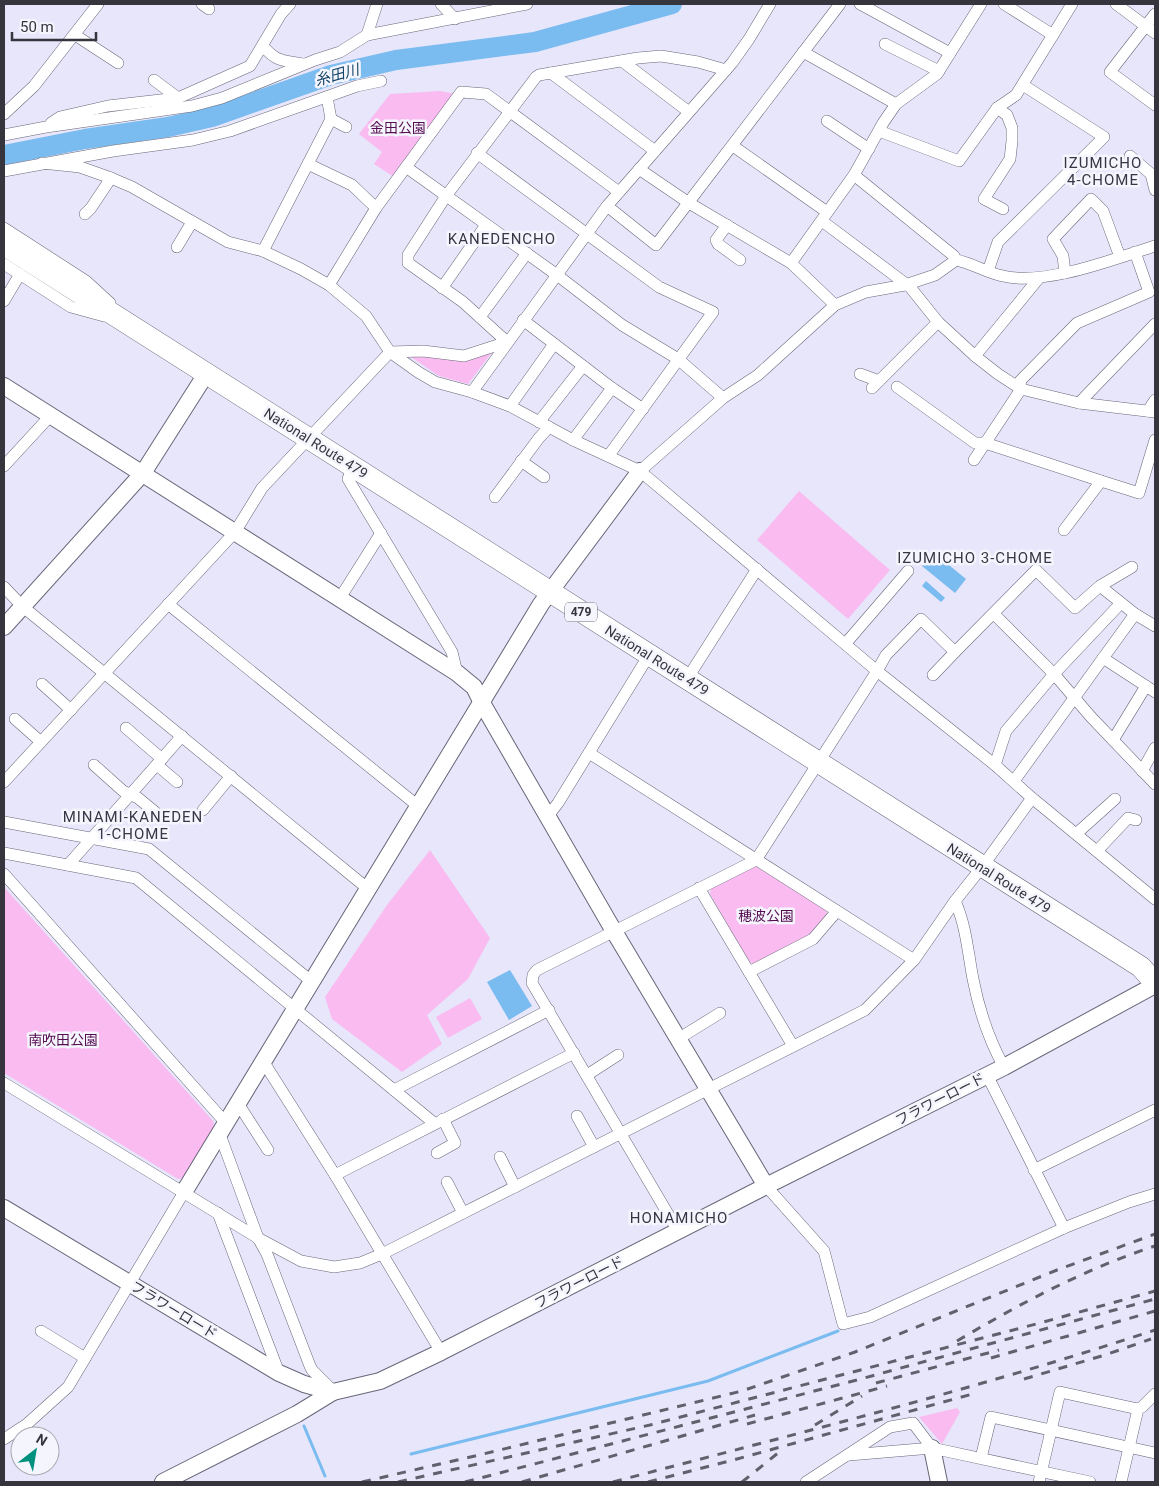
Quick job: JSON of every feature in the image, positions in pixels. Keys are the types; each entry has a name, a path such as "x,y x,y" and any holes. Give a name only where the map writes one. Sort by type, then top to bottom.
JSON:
{"highway":[{"name":"National Route 479","path":"4,245 1141,967 1155,984"}],"street":[{"path":"4,114 34,86 98,4"},
{"path":"46,127 60,117 108,106 178,98 250,66 281,14 290,4"},
{"path":"366,35 377,4"},
{"path":"441,4 456,19"},
{"path":"477,4 486,13"},
{"path":"4,136 46,127 192,106 222,98 305,64 340,52 366,35 527,4"},
{"path":"472,392 608,206 726,70 749,39 770,4"},
{"path":"608,206 656,245 690,203 771,92 840,4"},
{"path":"860,4 950,53"},
{"path":"791,263 854,175 896,104 937,74 981,4"},
{"path":"1004,4 1053,35"},
{"path":"879,131 959,161 997,108 1016,95 1072,4"},
{"path":"1116,4 1155,33"},
{"path":"1154,103 1110,72 1155,14"},
{"path":"75,35 118,63"},
{"path":"885,44 939,71"},
{"path":"263,46 270,54 282,61 305,64"},
{"path":"803,52 896,104"},
{"path":"507,342 480,317 408,263 408,254 477,153 536,77 638,58 661,56 698,62 726,70"},
{"path":"622,61 689,112"},
{"path":"551,73 655,151"},
{"path":"154,80 178,98"},
{"path":"4,171 42,163 193,140 230,131 357,86 381,81"},
{"path":"988,271 998,242 1104,137 1023,85"},
{"path":"329,285 376,208 461,92 486,94 619,192"},
{"path":"263,251 331,118 327,97"},
{"path":"997,108 1007,115 1012,128 1010,159 984,198 1003,209"},
{"path":"331,118 346,127"},
{"path":"827,120 869,149"},
{"path":"733,146 825,217 905,285 910,287 938,322 975,356 1021,389 1079,404 1152,411 1155,400"},
{"path":"477,153 659,287 712,312 609,455"},
{"path":"1130,156 1153,174 1155,190"},
{"path":"42,163 80,167 111,178 132,187 228,242 263,251 329,285 366,316 390,352 435,382 472,392 510,406 573,440 609,455 640,471 878,671 995,765 1032,798 1155,899"},
{"path":"308,164 352,185 376,208"},
{"path":"406,166 557,274 622,325 678,359 724,398"},
{"path":"639,169 727,226 791,263 835,305"},
{"path":"854,175 954,256 956,260 1004,277 1039,278 1065,273 1155,246"},
{"path":"84,214 91,208 111,178"},
{"path":"1065,273 1063,256 1053,239 1091,199 1103,211 1120,257"},
{"path":"177,247 192,222"},
{"path":"442,288 486,225"},
{"path":"727,226 716,240 718,244 740,260"},
{"path":"4,228 86,281 110,304 122,320"},
{"path":"974,460 1021,389 1020,381 1077,323 1149,292 1135,252"},
{"path":"480,317 527,254"},
{"path":"4,1439 27,1424 68,1387 237,1102 549,592 640,471 724,398 758,375 835,305 866,292 905,285 935,275 956,260"},
{"path":"4,264 71,307 122,320"},
{"path":"4,301 20,274"},
{"path":"975,356 1039,278"},
{"path":"523,320 642,409"},
{"path":"860,374 876,385 938,322"},
{"path":"1079,404 1155,324"},
{"path":"4,782 234,532 262,488 390,352 423,351 464,356 507,342"},
{"path":"510,406 554,344"},
{"path":"495,496 539,438 544,425 583,366"},
{"path":"4,627 143,473 206,374"},
{"path":"4,386 340,598 457,673 474,687 614,931 766,1186 824,1251 843,1324 870,1317 1064,1228 1129,1202 1155,1194"},
{"path":"897,387 975,443 985,443 1139,493 1155,440"},
{"path":"573,440 612,388"},
{"path":"4,466 50,415"},
{"path":"521,461 544,477"},
{"path":"353,466 348,478 452,652 457,673"},
{"path":"1064,530 1101,481"},
{"path":"340,598 381,533"},
{"path":"933,675 1036,570 1075,608 1100,586 1132,567"},
{"path":"687,679 757,569"},
{"path":"846,643 908,572"},
{"path":"1100,586 1135,614 1155,626"},
{"path":"4,587 22,606 367,888"},
{"path":"995,765 1006,731 1054,674 1121,602"},
{"path":"168,604 418,806"},
{"path":"994,614 1075,696 1091,717 1155,784"},
{"path":"1014,781 1135,614"},
{"path":"678,1232 532,982 533,975 537,970 756,860 878,671 886,655 920,619 955,652"},
{"path":"548,816 558,803 649,655"},
{"path":"1103,658 1151,689 1113,740"},
{"path":"42,684 70,710"},
{"path":"15,719 40,742"},
{"path":"126,728 177,782"},
{"path":"68,865 182,736"},
{"path":"1142,771 1155,748"},
{"path":"589,753 914,960"},
{"path":"94,765 123,791 138,798 155,812"},
{"path":"203,810 231,776"},
{"path":"4,1083 258,1238 301,1261 334,1267 360,1263 464,1213 865,1010 914,960 955,901 1032,798"},
{"path":"1076,834 1115,799"},
{"path":"1097,851 1128,818 1136,820"},
{"path":"4,822 149,850 311,981"},
{"path":"4,854 136,878 394,1090 438,1121 455,1143 437,1153"},
{"path":"4,874 222,1127 258,1238 267,1254 312,1370 333,1392 297,1414 163,1482"},
{"path":"700,888 793,1046"},
{"path":"955,901 962,917 974,982 991,1044 1004,1067"},
{"path":"749,972 813,939 837,911"},
{"name":"フラワーロード","path":"4,1208 279,1373 304,1384 333,1392 380,1381 441,1352 1004,1067 1155,984"},
{"path":"394,1090 549,1010"},
{"path":"678,1039 720,1013"},
{"path":"335,1175 574,1053"},
{"path":"587,1075 618,1056"},
{"path":"263,1061 335,1175 441,1352"},
{"path":"987,1075 1064,1228"},
{"path":"237,1102 268,1150"},
{"path":"1034,1170 1155,1110"},
{"path":"578,1116 594,1147"},
{"path":"500,1157 515,1187"},
{"path":"447,1182 464,1213"},
{"path":"218,1213 279,1373"},
{"path":"41,1331 85,1358"},
{"path":"1040,1477 1060,1392 1138,1409 1155,1394"},
{"path":"1121,1482 1138,1409"},
{"path":"980,1458 991,1417 1155,1453"},
{"path":"806,1482 890,1428 913,1423 932,1448 939,1482"},
{"path":"849,1456 932,1448 980,1458 1040,1477 1090,1482"}],"green space":[{"name":"金田公園","path":"440,91 456,94 394,177 374,164 382,152 359,134 390,94"},
{"path":"493,351 468,384 439,376 408,355"},
{"path":"799,491 890,570 848,619 757,540"},
{"path":"430,850 490,938 468,979 427,1015 442,1044 402,1072 332,1019 325,997 387,905"},
{"name":"穂波公園","path":"755,866 826,909 827,916 810,936 755,965 748,961 710,894 711,888"},
{"name":"南吹田公園","path":"4,887 214,1122 213,1128 184,1178 178,1179 4,1073"},
{"path":"470,998 482,1019 448,1038 436,1017"},
{"path":"957,1408 960,1412 942,1444 919,1417"}],"water":[{"path":"933,552 966,579 955,593 922,566"},
{"path":"926,581 945,598 941,602 922,586"},
{"path":"510,970 532,1006 509,1020 487,982"}],"waterway":[{"name":"糸田川","path":"4,155 85,139 168,127 212,117 331,75 396,60 535,42 672,4"},
{"path":"411,1454 708,1381 838,1331"},
{"path":"304,1426 325,1476"}],"railway":[{"path":"362,1482 742,1391 855,1352 1057,1270 1155,1234"},
{"path":"957,1341 1005,1313 1078,1276 1155,1246"},
{"path":"398,1482 650,1425 1155,1291"},
{"path":"465,1482 853,1381 1155,1299"},
{"path":"991,1358 1155,1311"},
{"path":"613,1482 1021,1372 1155,1330"},
{"path":"1024,1379 1151,1339"},
{"path":"876,1383 999,1350"},
{"path":"747,1424 887,1386"},
{"path":"648,1482 976,1393"},
{"path":"815,1425 862,1396"},
{"path":"522,1482 755,1415"},
{"path":"742,1482 783,1449"}],"district":[{"name":"IZUMICHO 4-CHOME","path":"1103,172"},
{"name":"KANEDENCHO","path":"502,239"},
{"name":"IZUMICHO 3-CHOME","path":"975,558"},
{"name":"MINAMI-KANEDEN 1-CHOME","path":"133,826"},
{"name":"HONAMICHO","path":"679,1218"}]}
